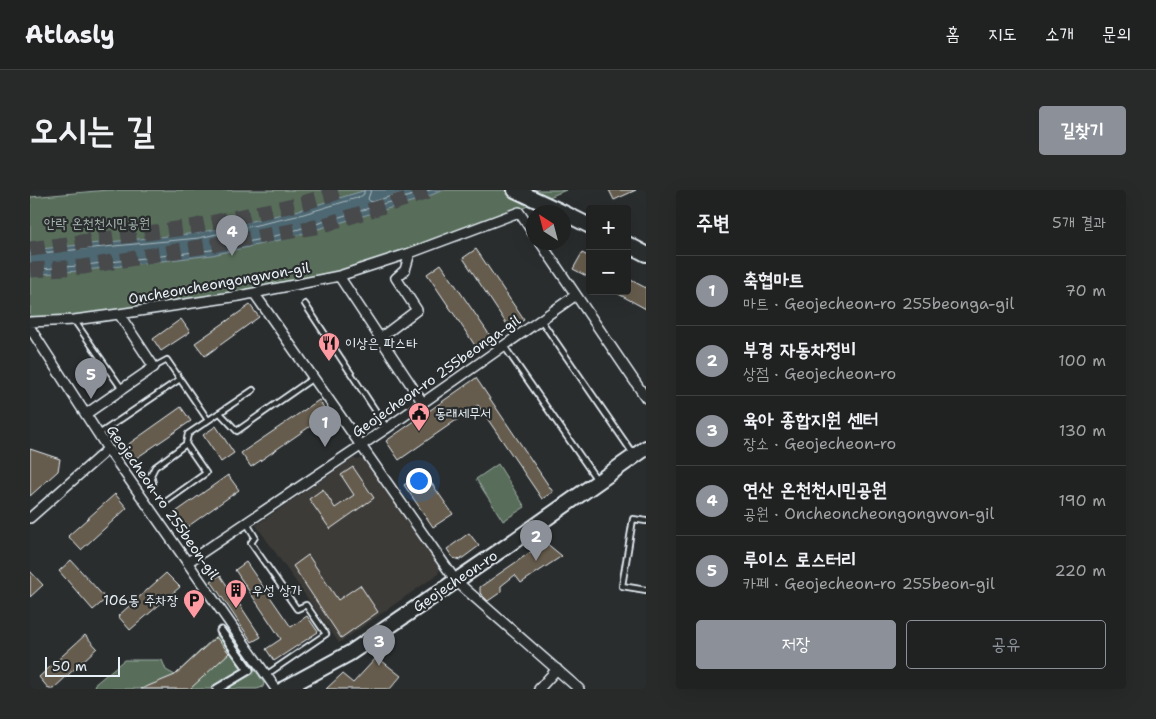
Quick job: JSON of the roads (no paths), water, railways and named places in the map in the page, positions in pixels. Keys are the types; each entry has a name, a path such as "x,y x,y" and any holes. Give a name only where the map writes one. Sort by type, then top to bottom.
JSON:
{"main road":[{"path":"515,190 546,205"},
{"path":"571,217 586,224"},
{"path":"631,246 646,254"},
{"name":"Geojecheon-ro","path":"284,689 350,653 640,452"}],"street":[{"name":"Oncheoncheongongwon-gil","path":"30,322 74,320 119,314 254,293 339,276 410,253 519,212 526,222"},
{"path":"545,250 646,398"},
{"path":"380,338 417,310 396,278 405,270 410,253"},
{"path":"339,276 423,403"},
{"path":"254,293 456,581 579,689"},
{"name":"Geojecheon-ro 255beonga-gil","path":"188,562 360,444 387,428 576,295"},
{"path":"86,414 154,367 119,314"},
{"name":"Geojecheon-ro 255beon-gil","path":"30,328 108,448 276,689"},
{"path":"30,518 108,448"},
{"path":"218,689 249,670 221,631"},
{"path":"540,689 557,670"}],"lane":[{"path":"305,304 387,428"},
{"path":"74,320 122,389"},
{"path":"541,320 640,452"},
{"path":"504,346 599,482"},
{"path":"154,367 167,360 208,420"},
{"path":"220,413 237,430 313,378"},
{"path":"99,434 180,379"},
{"path":"153,483 150,476 154,467 186,444 188,434 253,390"},
{"path":"167,501 206,473 186,444"},
{"path":"646,521 633,519 622,586 646,590"},
{"path":"246,522 255,537 251,543 297,609 306,604 326,634 266,676"}],"water":[{"path":"366,190 444,190 421,199 280,240 212,255 30,275 30,250 198,233 296,211"}],"tunnel":[{"path":"30,249 191,227 303,203 345,190"},
{"path":"30,270 83,267 321,226 434,190"}],"place":[{"name":"연산 온천천시민공원","path":"232,256"},
{"name":"이상은 파스타","path":"329,362"},
{"name":"루이스 로스터리","path":"91,399"},
{"name":"동래세무서","path":"419,432"},
{"name":"축협마트","path":"325,447"},
{"name":"부경 자동차정비","path":"536,561"},
{"name":"우성 상가","path":"236,609"},
{"name":"106동 주차장","path":"194,619"},
{"name":"육아 종합지원 센터","path":"379,666"}],"park label":[{"name":"안락 온천천시민공원","path":"97,223"}]}
